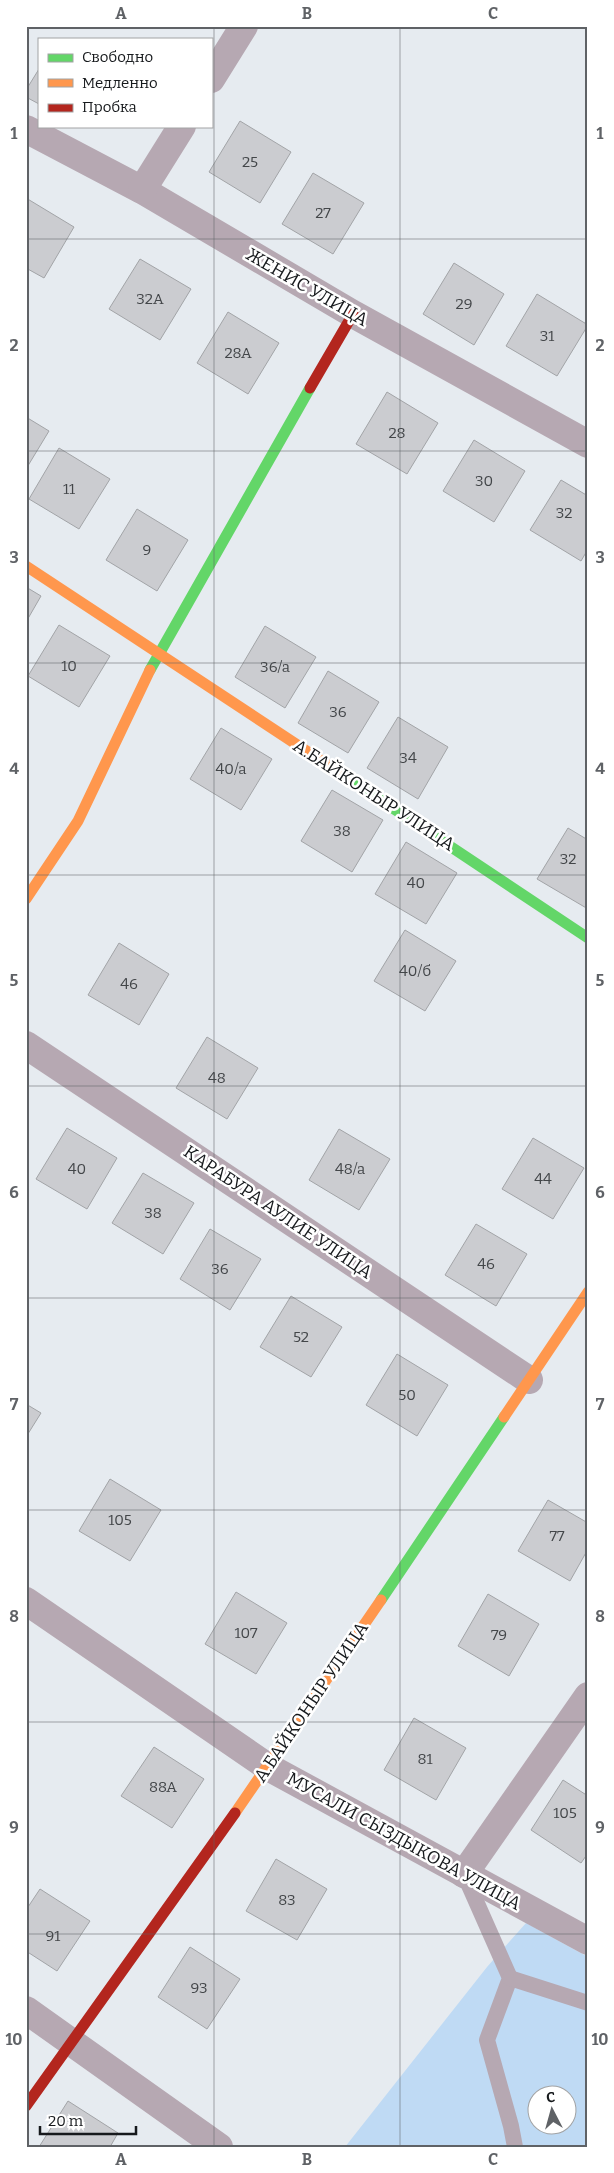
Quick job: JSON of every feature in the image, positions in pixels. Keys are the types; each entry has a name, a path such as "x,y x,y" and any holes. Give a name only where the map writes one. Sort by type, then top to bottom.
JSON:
{"street":[{"path":"212,77 244,26"},
{"path":"142,190 181,128"},
{"name":"ЖЕНИС УЛИЦА","path":"26,129 142,190 353,314 588,444"},
{"path":"26,899 78,821 158,654 353,314"},
{"path":"26,566 158,654"},
{"name":"А.БАЙКОНЫР УЛИЦА","path":"158,654 529,897 588,938"},
{"name":"КАРАБУРА АУЛИЕ УЛИЦА","path":"26,1044 529,1380"},
{"name":"А.БАЙКОНЫР УЛИЦА","path":"26,2106 268,1766 588,1292"},
{"name":"МУСАЛИ СЫЗДЫКОВА УЛИЦА","path":"26,1600 268,1766 588,1941"},
{"path":"464,1874 588,1696"},
{"path":"26,2010 219,2147"}],"lane":[{"path":"464,1874 510,1978 487,2040 515,2147"},
{"path":"510,1978 588,2003"}],"shaded area":[{"path":"526,1923 588,1957 588,2147 345,2147 487,1967"}],"building":[{"path":"38,71 38,103 26,97 26,90"},
{"path":"240,121 291,152 260,203 209,172"},
{"path":"313,173 364,203 333,254 282,224"},
{"path":"26,198 74,227 44,278 26,268"},
{"path":"140,259 191,289 160,340 109,309"},
{"path":"454,263 504,294 474,345 423,314"},
{"path":"537,294 588,325 557,376 506,346"},
{"path":"228,312 279,343 248,394 197,363"},
{"path":"387,392 438,423 407,474 356,444"},
{"path":"26,417 49,431 26,469"},
{"path":"474,440 525,471 494,522 443,491"},
{"path":"59,448 110,479 79,529 29,499"},
{"path":"561,480 588,496 588,549 581,561 530,530"},
{"path":"137,509 188,540 157,591 106,560"},
{"path":"26,587 41,596 26,622"},
{"path":"59,625 110,656 79,707 28,676"},
{"path":"265,626 316,657 285,708 235,677"},
{"path":"328,671 379,702 348,753 298,723"},
{"path":"398,717 448,747 418,799 367,768"},
{"path":"221,728 272,759 241,810 190,779"},
{"path":"332,790 383,820 352,872 301,841"},
{"path":"568,828 588,840 588,909 537,879"},
{"path":"406,842 457,873 426,924 375,894"},
{"path":"405,930 456,961 425,1011 374,981"},
{"path":"119,943 169,974 139,1025 88,995"},
{"path":"207,1037 258,1068 227,1119 176,1088"},
{"path":"67,1128 117,1158 87,1209 36,1179"},
{"path":"339,1129 390,1159 359,1210 309,1180"},
{"path":"533,1138 584,1168 553,1219 502,1189"},
{"path":"143,1173 194,1203 163,1254 112,1223"},
{"path":"476,1224 527,1254 496,1306 445,1275"},
{"path":"210,1229 261,1259 230,1310 180,1279"},
{"path":"291,1296 342,1327 311,1377 260,1347"},
{"path":"397,1354 448,1385 417,1436 366,1405"},
{"path":"26,1404 41,1413 26,1437"},
{"path":"110,1479 161,1510 130,1561 79,1531"},
{"path":"548,1500 588,1523 588,1549 570,1581 518,1551"},
{"path":"236,1592 287,1623 256,1674 205,1644"},
{"path":"488,1594 539,1624 509,1676 458,1646"},
{"path":"414,1718 466,1748 436,1800 384,1770"},
{"path":"154,1747 204,1779 172,1828 121,1796"},
{"path":"563,1780 588,1796 588,1853 581,1863 531,1830"},
{"path":"276,1859 327,1889 297,1940 246,1911"},
{"path":"40,1889 90,1921 57,1971 26,1951 26,1910"},
{"path":"190,1947 240,1979 207,2029 158,1997"},
{"path":"68,2101 118,2133 110,2147 39,2147"}],"traffic: fast":[{"path":"150,670 310,388"},
{"path":"349,779 588,938"},
{"path":"381,1600 504,1417"}],"traffic: slow":[{"path":"26,566 349,779"},
{"path":"26,899 78,821 150,670"},
{"path":"504,1417 588,1292"},
{"path":"235,1813 381,1600"}],"traffic: jam":[{"path":"310,388 353,314"},
{"path":"26,2106 235,1813"}]}
